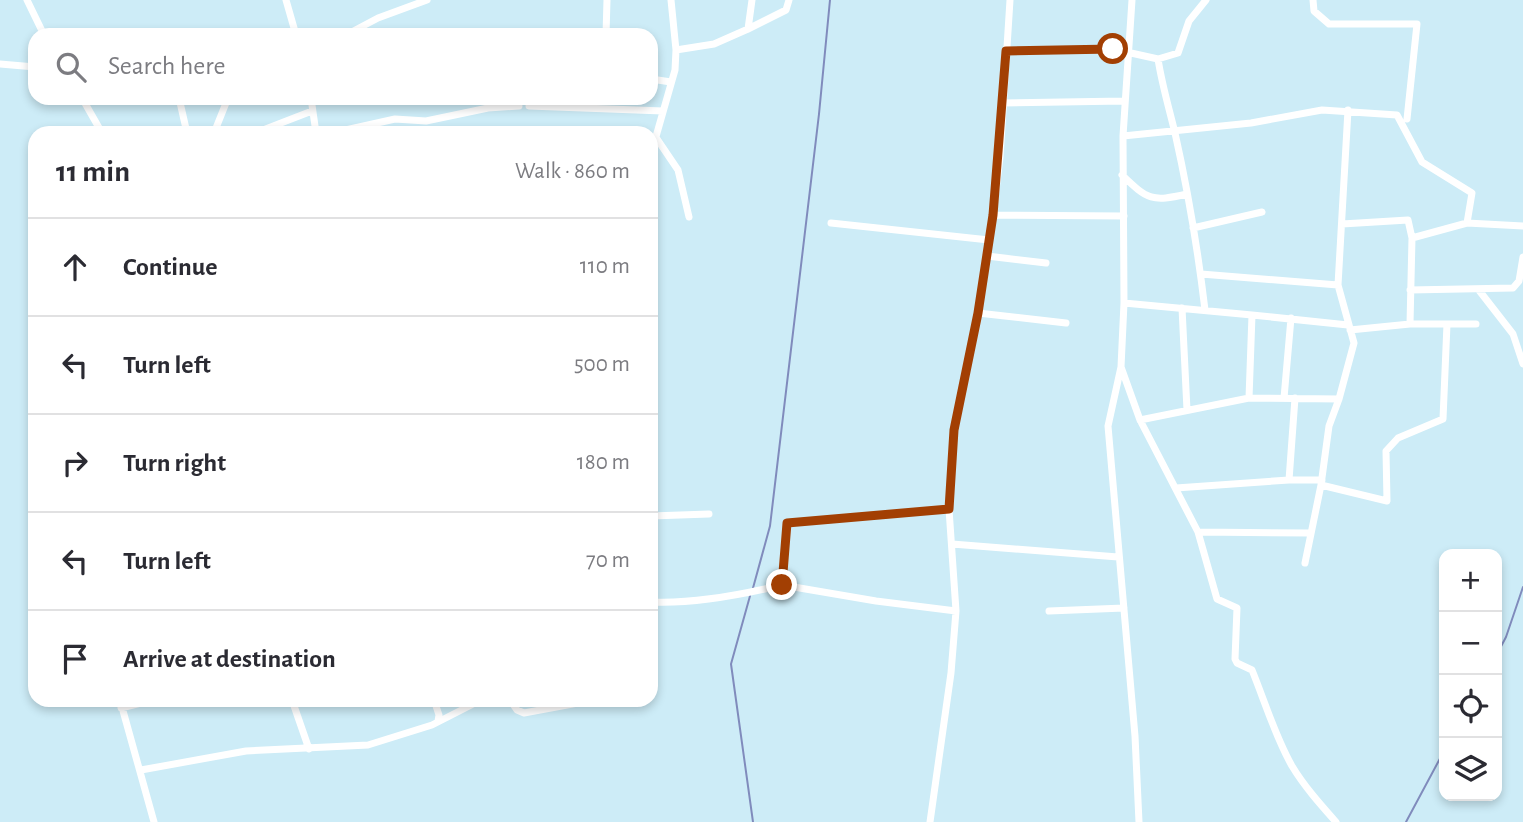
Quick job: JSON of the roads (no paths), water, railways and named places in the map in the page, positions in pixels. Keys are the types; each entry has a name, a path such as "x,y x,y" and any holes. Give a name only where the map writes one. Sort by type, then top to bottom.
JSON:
{"street":[{"path":"27,0 41,28"},
{"path":"286,0 294,28"},
{"path":"359,28 427,0"},
{"path":"606,28 607,0"},
{"path":"658,127 671,82 676,50 671,0"},
{"path":"748,29 752,0"},
{"path":"676,50 714,44 748,29 786,10 789,0"},
{"path":"929,822 951,673 956,611 949,509 954,430 978,313 993,215 1010,0"},
{"path":"1132,0 1122,136 1124,303 1121,367 1108,426 1135,736 1139,822"},
{"path":"1006,51 1113,49 1158,59 1178,53 1189,21 1206,0"},
{"path":"1313,0 1314,11 1329,24 1418,24 1407,118"},
{"path":"1158,59 1187,194 1205,310"},
{"path":"0,64 28,66"},
{"path":"658,80 671,82"},
{"path":"1002,103 1124,101"},
{"path":"86,105 98,126"},
{"path":"181,105 185,126"},
{"path":"217,126 225,105"},
{"path":"312,105 315,126"},
{"path":"364,126 395,119 426,121 488,108 519,106"},
{"path":"529,106 663,111"},
{"path":"1122,136 1251,123 1322,110 1397,115 1422,162 1472,193 1467,223"},
{"path":"1305,563 1329,426 1354,343 1338,285 1348,110"},
{"path":"273,126 312,111"},
{"path":"658,140 678,170 689,217"},
{"path":"1122,175 1144,196 1165,199 1187,194"},
{"path":"1193,228 1262,212"},
{"path":"993,215 1124,216"},
{"path":"1342,224 1408,220 1412,238 1410,324"},
{"path":"831,223 989,240"},
{"path":"1412,238 1467,223 1523,226"},
{"path":"987,256 1046,263"},
{"path":"1410,290 1513,288 1520,281 1523,257"},
{"path":"1201,274 1338,285"},
{"path":"1478,289 1513,334 1523,364"},
{"path":"1124,303 1291,318 1349,328 1476,324"},
{"path":"1182,308 1187,410"},
{"path":"978,313 1066,323"},
{"path":"1250,398 1252,315"},
{"path":"1284,398 1291,318"},
{"path":"1176,488 1289,480 1321,482 1387,500 1386,451 1398,438 1443,419 1447,324"},
{"path":"1121,367 1140,420 1199,531 1217,599 1237,608 1235,659 1237,663 1252,670 1291,763 1335,822"},
{"path":"1140,420 1250,398 1339,399"},
{"path":"1289,480 1296,398"},
{"path":"782,585 787,523 949,509"},
{"path":"658,516 709,514"},
{"path":"1199,531 1311,533"},
{"path":"952,544 1118,558"},
{"path":"658,603 740,594 782,585 956,611"},
{"path":"1049,611 1124,608"},
{"path":"121,707 154,822"},
{"path":"294,707 309,749"},
{"path":"436,707 438,721"},
{"path":"141,770 246,751 368,745 438,721 467,707"},
{"path":"515,707 524,713 556,707"}],"waterway":[{"path":"753,588 770,526 830,0"},
{"path":"1502,645 1523,587"},
{"path":"750,596 731,664 753,822"},
{"path":"1406,822 1439,760"}]}
